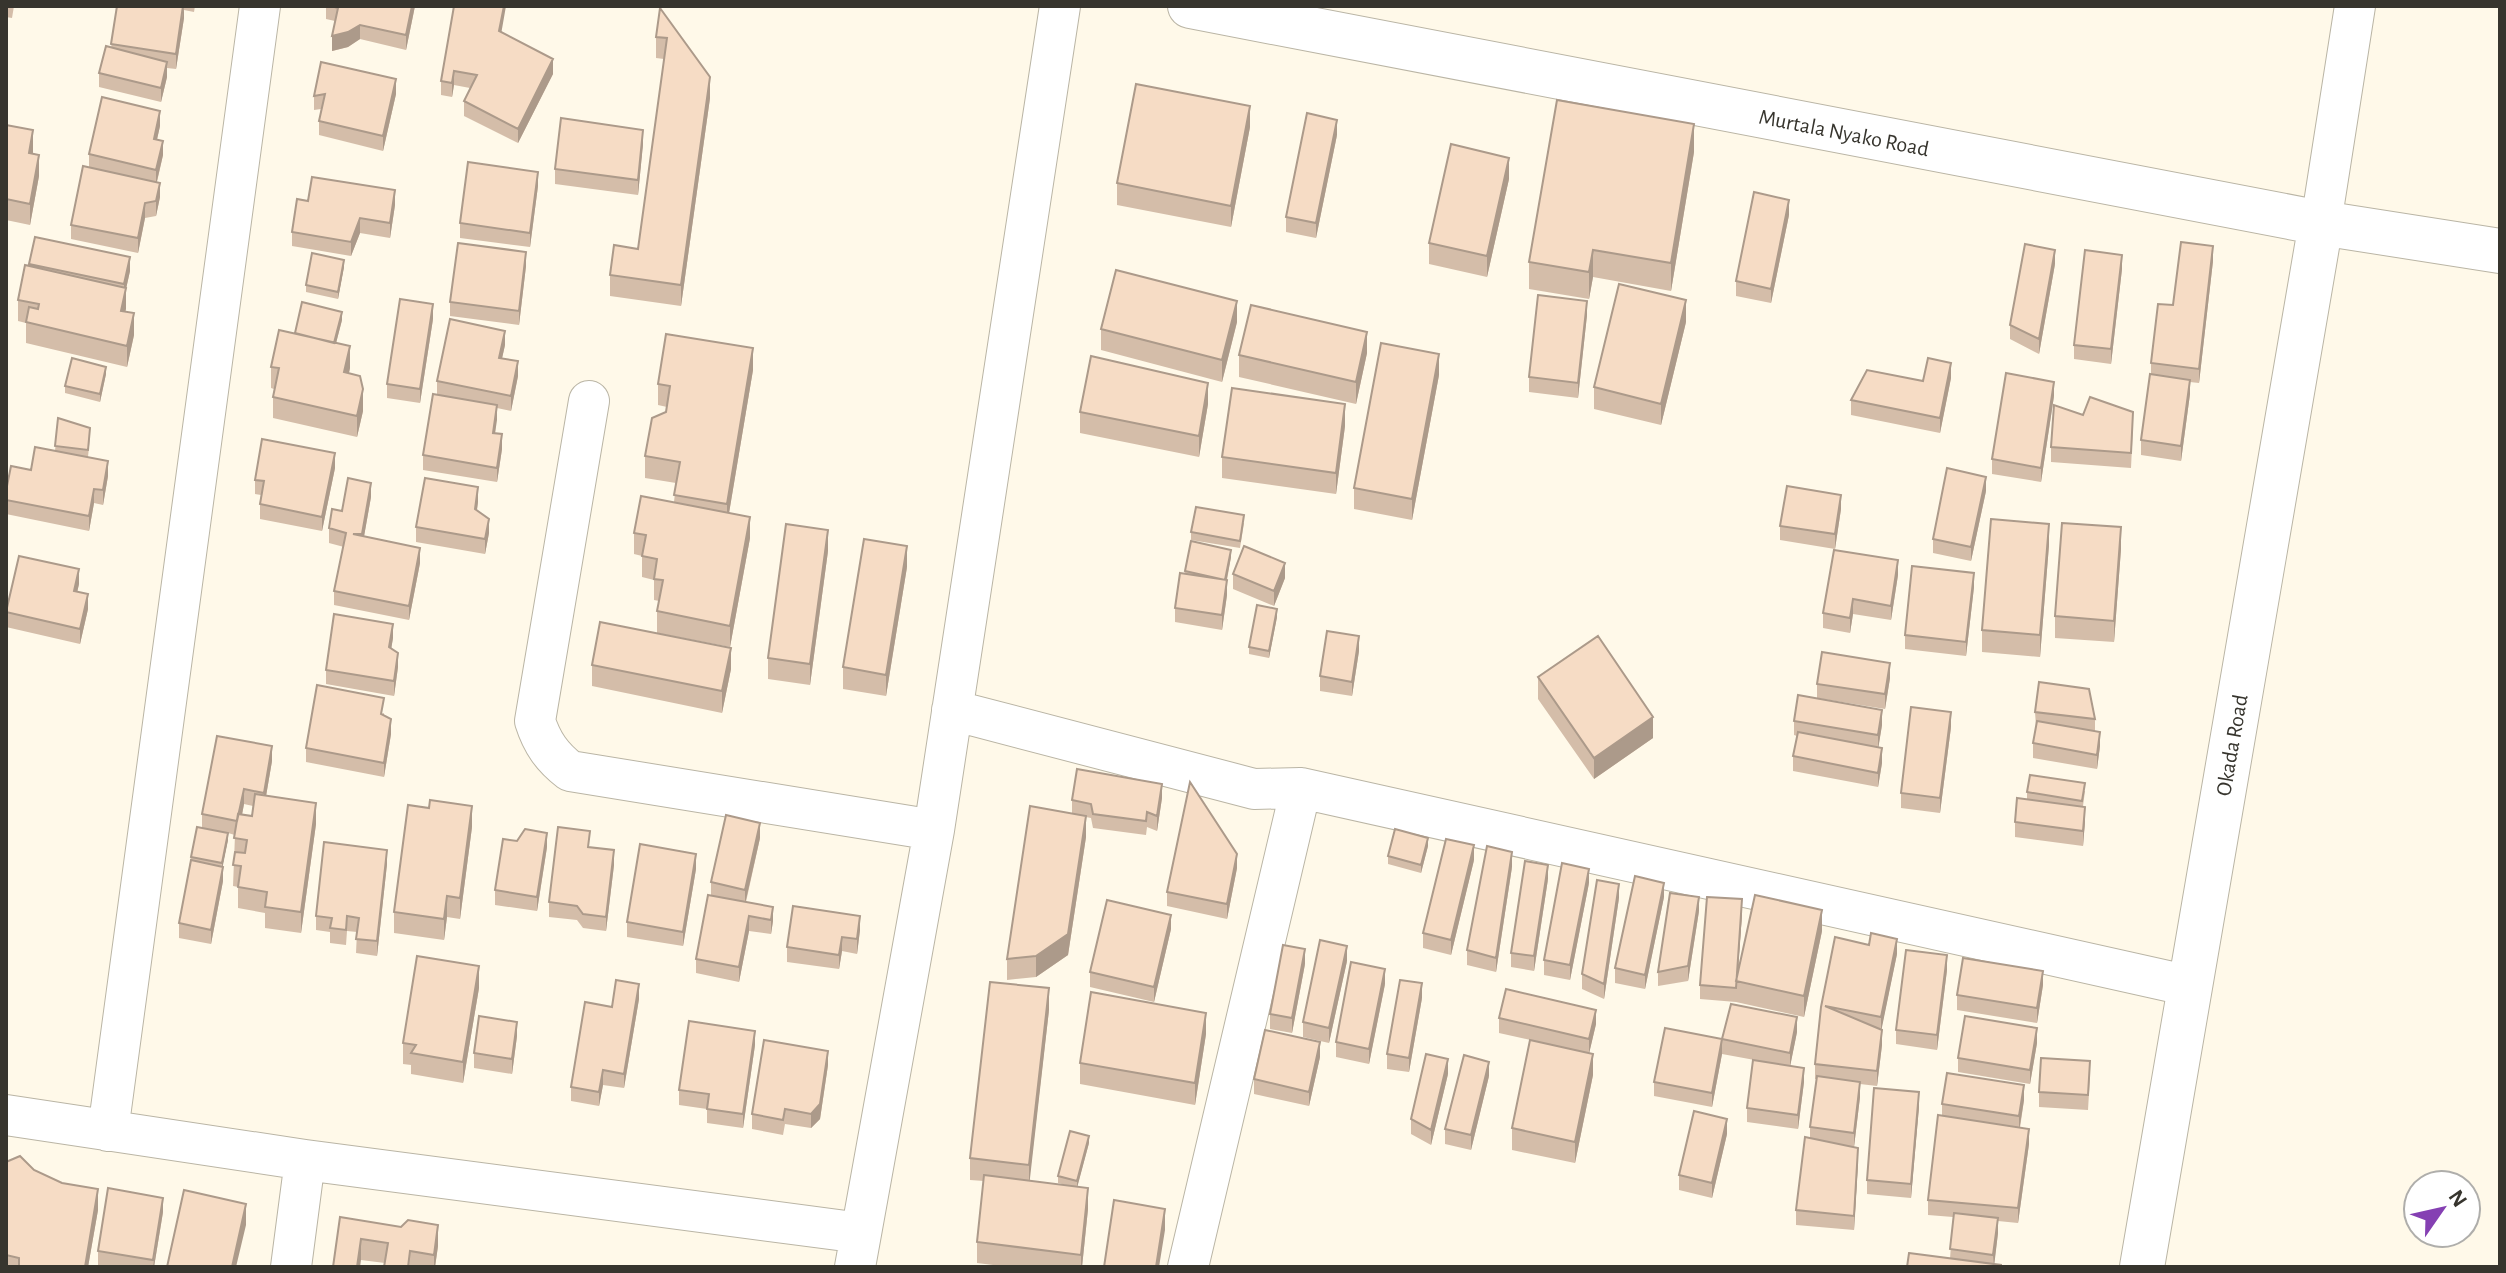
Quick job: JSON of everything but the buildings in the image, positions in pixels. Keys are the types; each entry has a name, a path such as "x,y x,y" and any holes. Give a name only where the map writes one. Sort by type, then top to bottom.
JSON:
{"street":[{"path":"108,1131 260,6"},
{"path":"6,1115 858,1250 934,830 1060,6"},
{"name":"Murtala Nyako Road","path":"1190,6 2321,223 2500,251"},
{"path":"2321,223 2355,6"},
{"name":"Okada Road","path":"2142,1267 2321,223"},
{"path":"589,401 535,721 542,741 556,760 570,771 934,830"},
{"path":"952,710 1254,789 1301,788 2190,986"},
{"path":"1188,1267 1301,788"},
{"path":"291,1267 305,1160"}]}
